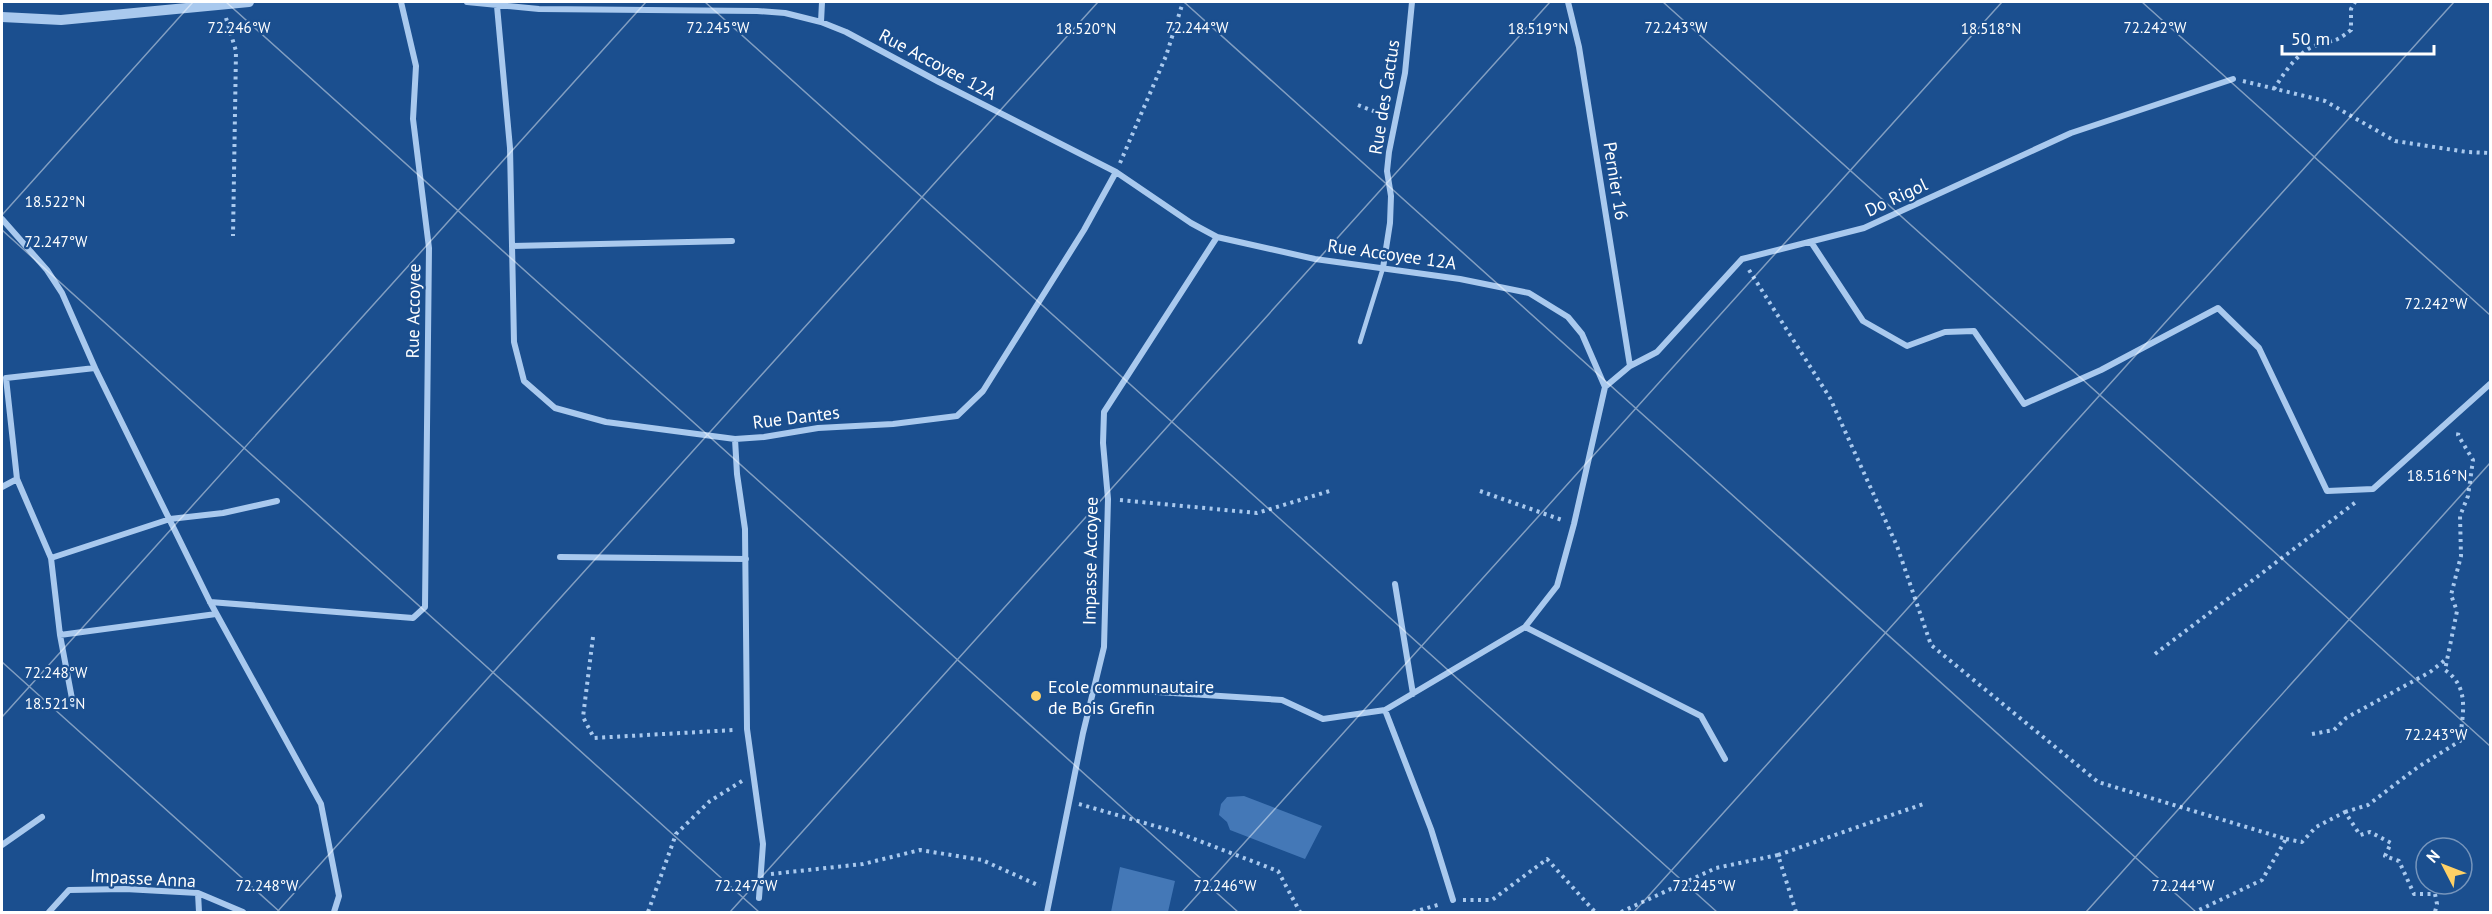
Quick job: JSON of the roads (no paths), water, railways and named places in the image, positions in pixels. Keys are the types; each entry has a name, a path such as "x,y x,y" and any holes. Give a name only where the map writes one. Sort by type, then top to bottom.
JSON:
{"street":[{"path":"2,17 61,20 249,2"},
{"name":"Rue Accoyee","path":"210,602 413,618 424,607 429,248 413,119 416,66 401,2"},
{"name":"Rue Accoyee 12A","path":"467,2 539,9 757,11 785,13 821,22 846,32 1116,172 1191,223 1217,237 1315,259 1460,279 1529,293 1568,317 1582,334 1605,387"},
{"path":"821,22 822,2"},
{"name":"Rue des Cactus","path":"1383,268 1390,223 1391,196 1387,171 1394,121 1405,74 1412,2"},
{"name":"Pernier 16","path":"1568,2 1579,47 1630,366"},
{"path":"497,6 510,148 514,342 524,381 555,408 606,422 735,439"},
{"name":"Do Rigol","path":"1630,366 1657,352 1742,259 1864,228 2071,133 2233,79"},
{"name":"Rue Dantes","path":"759,898 763,844 747,729 745,529 736,474 735,439 764,437 818,428 893,424 957,416 983,391 1084,230 1116,172"},
{"path":"2,219 47,270 62,293 95,368 216,614 321,804 339,896 334,912"},
{"name":"Impasse Accoyee","path":"1047,912 1104,647 1108,499 1103,443 1104,412 1217,237"},
{"path":"512,246 732,241"},
{"path":"1811,242 1863,321 1906,346 1946,332 1974,331 2024,404 2101,370 2218,308 2259,348 2327,490 2373,489 2490,384"},
{"path":"1094,688 1282,700 1323,719 1385,710 1525,627 1557,586 1574,524 1605,387 1630,366"},
{"path":"73,704 60,635 51,558 17,479 6,378 95,368"},
{"path":"2,487 17,479"},
{"path":"51,558 170,519 223,513 277,501"},
{"path":"560,557 746,559"},
{"path":"1395,584 1413,694"},
{"path":"60,635 216,614"},
{"path":"1525,627 1701,716 1725,759"},
{"path":"1385,710 1431,829 1454,900"},
{"path":"2,845 42,817"},
{"name":"Impasse Anna","path":"49,912 69,890 125,889 198,893 243,912"},
{"path":"198,893 199,912"}],"lane":[{"path":"1360,342 1383,268"}],"place":[{"name":"Ecole communautaire de Bois Grefin","path":"1036,696"}]}
